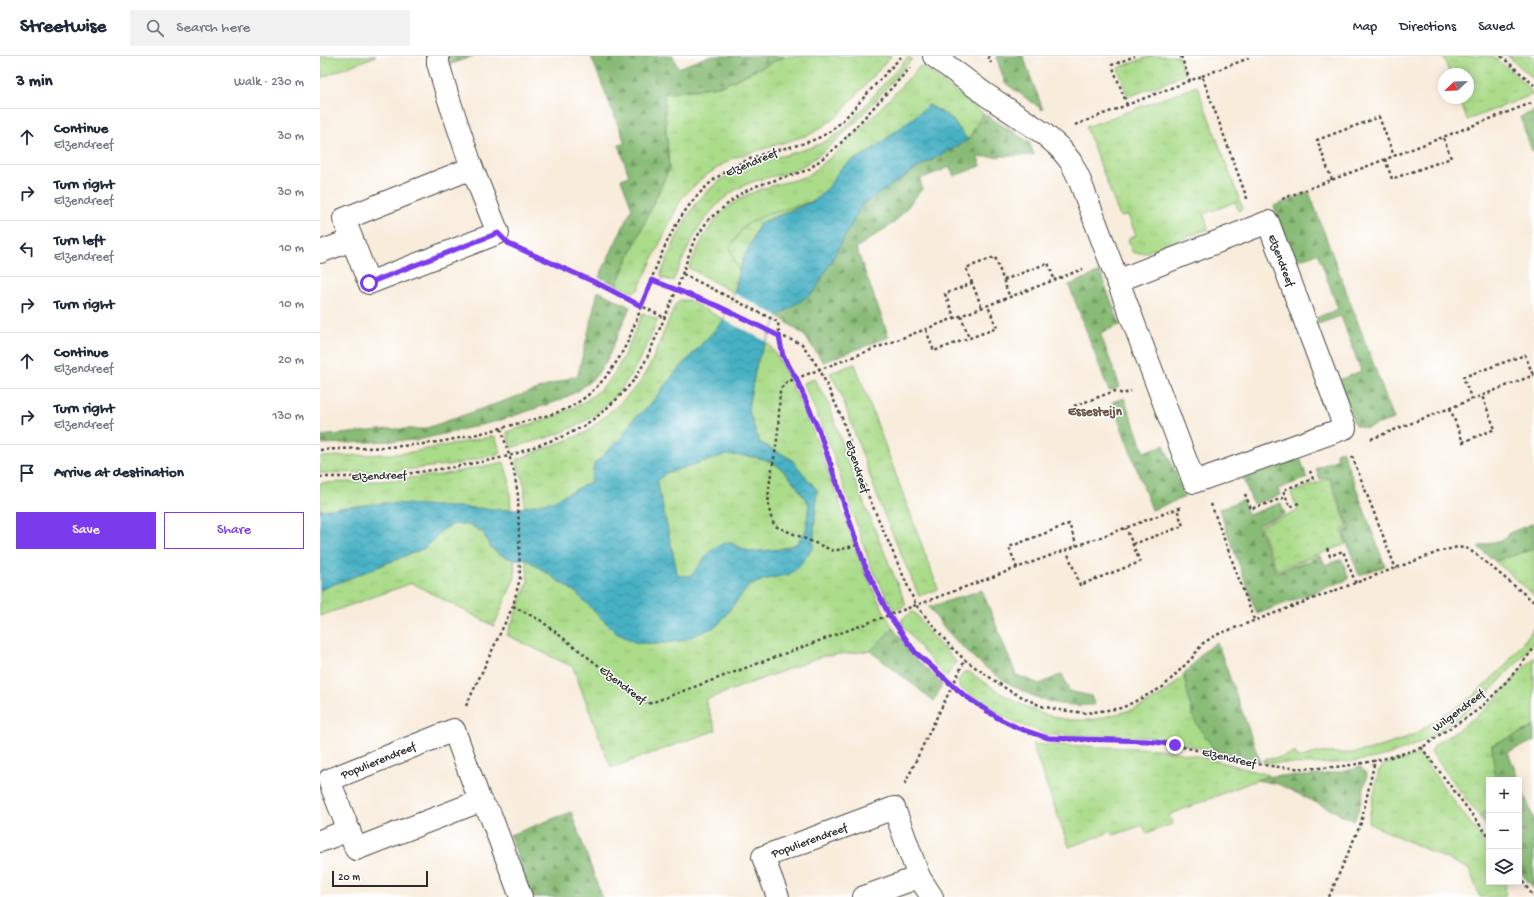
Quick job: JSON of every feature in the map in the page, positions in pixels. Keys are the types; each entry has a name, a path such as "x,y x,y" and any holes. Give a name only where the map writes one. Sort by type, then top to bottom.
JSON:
{"street":[{"path":"438,56 438,63 447,94 472,168 498,233 369,283 344,220 472,168"},
{"path":"934,56 1047,137 1060,148 1071,162 1078,176 1108,260 1194,482 1345,428"},
{"name":"Elzendreef","path":"1117,281 1268,222 1345,428"},
{"path":"320,252 352,240"},
{"path":"454,730 480,801 490,814 522,897"},
{"name":"Populierendreef","path":"454,730 329,780 356,849 480,801"},
{"path":"894,808 919,877 932,897"},
{"name":"Populierendreef","path":"778,897 763,856 894,808"},
{"path":"320,841 349,830"},
{"path":"864,897 919,877"}],"path":[{"name":"Elzendreef","path":"320,450 420,444 501,428 556,412 577,403 596,387 609,372 629,338 675,227 687,206 704,188 719,176 766,153 808,142 825,134 839,124 902,56"},
{"path":"1127,104 1112,65 1135,56"},
{"path":"1181,56 1190,81"},
{"path":"1501,56 1534,85"},
{"path":"1047,137 1127,104 1249,58"},
{"name":"Elzendreef","path":"320,477 384,477 413,474 509,456 564,436 582,427 599,415 618,398 634,380 646,360 665,318 683,274 693,243 708,220 740,194 756,186 808,170 839,145 910,67"},
{"path":"1202,76 1251,211 1268,222"},
{"path":"1281,200 1534,102"},
{"path":"1332,180 1317,140 1379,117 1394,156"},
{"path":"1385,160 1392,180 1451,158 1443,138"},
{"path":"498,233 509,244 599,284 665,318"},
{"path":"982,308 966,268 995,257 1010,298"},
{"path":"857,545 834,551 775,526 770,518 770,486 776,446 780,389 787,382 796,378 1108,260"},
{"path":"1004,280 1048,263 1055,280"},
{"name":"Elzendreef","path":"683,274 778,322 783,356 796,378 819,431 866,569 889,615 915,652 952,686 998,718 1018,728 1048,738 1148,741 1175,745 1258,764 1280,767 1304,768 1375,760"},
{"path":"652,280 677,289"},
{"path":"955,319 945,294 972,283"},
{"name":"Elzendreef","path":"677,289 718,306 779,336 802,344 820,370 842,418 870,500 916,605 934,629 966,660 1008,690 1041,706 1086,714 1122,708 1151,695 1168,682 1192,658 1202,644 1216,635 1255,622 1396,569 1441,550 1458,547 1477,555 1534,602"},
{"path":"926,330 934,351 997,328 988,306"},
{"path":"961,316 969,338"},
{"path":"1370,439 1472,400 1534,375 1525,355 1463,377 1472,400"},
{"path":"1074,406 1107,394"},
{"path":"1450,408 1463,442 1495,430 1482,396"},
{"path":"454,730 513,606 520,578 518,495 501,428"},
{"path":"1345,428 1348,448 1396,569"},
{"path":"1299,503 1290,507 1283,490 1313,479 1300,444"},
{"path":"1194,482 1208,498 1255,622"},
{"path":"1243,488 1251,509 1286,497"},
{"name":"Elzendreef","path":"513,606 540,620 648,704 1188,505"},
{"path":"1133,544 1183,526 1177,509"},
{"path":"1017,568 1009,547 1069,524 1077,546"},
{"path":"1066,550 1080,585 1140,562 1126,528"},
{"path":"1327,548 1330,556 1343,551 1356,584"},
{"name":"Wilgendreef","path":"1375,760 1421,747 1481,706 1526,659 1534,648"},
{"path":"894,808 952,686 966,660"},
{"path":"1421,747 1486,833"},
{"path":"1329,897 1361,823 1375,760"},
{"path":"1522,881 1534,897"}],"green space":[{"path":"320,56 376,56 320,78"},
{"path":"449,56 473,56 449,65"},
{"path":"591,56 673,56 678,68 709,56 786,56 724,85 664,94 669,169 616,285 599,277 632,208 621,179 629,176 619,145 625,143"},
{"path":"786,56 891,56 837,117 811,134 731,159 702,178 681,199 638,290 633,292 616,285 669,169 664,94 724,85"},
{"path":"996,56 1023,56 1043,110 1005,83"},
{"path":"1151,56 1178,56 1185,75 1128,97 1118,68"},
{"path":"1443,56 1492,56 1514,73 1534,94 1467,120 1461,104 1474,104 1474,68 1448,68"},
{"path":"1507,56 1534,56 1534,79 1509,57"},
{"path":"908,57 912,59 874,102 847,130 819,155 804,165 791,171 752,182 737,189 723,199 702,223 686,252 673,281 662,278 661,274 677,236 696,204 708,191 722,179 740,169 762,161 810,148 836,135 864,107"},
{"path":"921,65 983,113 968,140 951,118 929,105 868,153 851,161 839,170 829,187 814,201 765,215 730,248 739,272 734,293 689,268 709,229 727,208 752,193 802,178 811,173 855,135"},
{"path":"1197,86 1243,209 1239,211 1235,202 1204,214 1208,229 1144,253 1133,253 1128,239 1136,235 1128,215 1120,217 1086,127"},
{"path":"1534,111 1534,150 1532,151 1520,117"},
{"path":"983,113 1029,142 1034,155 978,157 981,166 954,176 950,167 920,179 922,189 895,222 856,248 889,337 823,362 804,335 778,316 815,291 862,205 919,167 968,140"},
{"path":"1309,192 1394,419 1367,428 1355,425 1339,380 1361,371 1341,316 1318,324 1316,318 1338,309 1318,253 1295,261 1274,206"},
{"path":"814,201 760,223 739,272 730,248 744,226 765,215"},
{"path":"1100,272 1120,325 1100,333 1120,387 1109,391 1069,285"},
{"path":"598,291 630,307 606,362 595,377 578,391 558,401 501,420 418,440 320,444 320,436 389,429 424,429 578,375"},
{"path":"680,300 688,300 724,320 675,373 647,408 634,418 623,436 594,464 591,482 550,502 524,507 525,487 516,460 585,433 618,405 639,384 652,361 675,305"},
{"path":"643,313 658,320 633,370 613,399 600,411 567,430 547,438 511,448 507,432 567,411 581,404 605,385 619,365"},
{"path":"766,341 782,366 809,423 865,571 893,628 870,651 823,656 705,700 716,730 611,768 573,667 507,635 528,582 526,559 575,592 616,633 637,643 657,644 680,641 717,626 748,587 763,580 790,574 813,548 817,490 791,459 759,442 748,408 757,362"},
{"path":"855,364 938,589 919,596 881,507 840,392 830,373"},
{"path":"814,379 827,400 859,491 906,605 894,611 871,567 826,435 803,383"},
{"path":"1124,398 1144,452 1164,445 1185,497 1152,510 1112,402"},
{"path":"495,436 501,453 456,464 385,472 320,473 320,457 407,453"},
{"path":"1342,450 1385,566 1359,575 1343,532 1350,529 1330,477 1320,479 1316,468 1338,459 1336,453"},
{"path":"725,455 756,457 776,464 784,471 809,504 806,531 796,544 781,549 751,552 728,542 712,549 691,576 678,576 657,481 666,473"},
{"path":"1300,458 1307,478 1278,489 1280,495 1253,504 1243,478"},
{"path":"504,462 509,480 511,510 385,503 320,510 320,483 380,481 441,475"},
{"path":"1329,478 1348,528 1341,531 1346,544 1277,570 1260,526 1298,511 1291,493"},
{"path":"1243,500 1248,515 1281,503 1285,514 1258,525 1276,572 1321,556 1325,565 1342,559 1349,579 1257,614 1219,509"},
{"path":"1534,523 1534,549 1495,561 1478,547 1507,538 1509,533"},
{"path":"453,524 470,525 484,533 488,544 494,551 514,560 515,577 494,626 412,583 320,616 320,590 425,548 442,530"},
{"path":"1534,549 1534,595 1495,561"},
{"path":"982,590 1016,675 1040,684 1062,674 1069,691 1091,696 1095,705 1070,705 1055,703 1019,689 1001,679 953,638 929,607"},
{"path":"912,612 915,613 930,634 956,662 946,677 901,623 902,619"},
{"path":"893,628 915,658 941,682 942,685 934,701 870,651"},
{"path":"1534,628 1534,640 1532,644 1484,696 1445,727 1418,743 1389,755 1372,759 1316,764 1263,762 1263,760 1282,757 1295,752 1298,758 1316,753 1353,753 1384,746 1413,735 1473,696 1506,665"},
{"path":"1217,642 1260,761 1215,751 1193,718 1184,675 1203,652"},
{"path":"1534,657 1534,727 1492,745 1495,777 1486,777 1486,811 1479,816 1431,752 1435,744 1458,730 1487,708"},
{"path":"964,672 969,672 1010,699 1025,706 1055,717 1071,720 1096,719 1143,706 1167,690 1184,675 1193,718 1215,751 1149,737 1050,735 1019,724 999,714 959,687 958,681"},
{"path":"1534,727 1534,741 1508,752 1518,777 1495,777 1492,745"},
{"path":"1032,744 1159,749 1206,758 1269,775 1169,815 1173,824 1146,833 1143,825 1114,835 1111,832 1069,847"},
{"path":"1419,754 1486,844 1486,885 1506,885 1505,897 1480,897 1469,869 1368,823 1379,770 1385,764"},
{"path":"1360,767 1367,775 1360,805 1354,821 1278,784 1256,780 1274,776 1326,774"},
{"path":"1522,789 1534,820 1534,889 1522,874"},
{"path":"1486,811 1486,826 1479,816"},
{"path":"571,812 602,897 532,897 510,835"}],"water":[{"path":"929,105 951,118 968,140 919,167 862,205 815,291 778,316 757,362 748,408 759,442 791,459 817,490 813,548 800,565 790,574 763,580 748,587 717,626 680,641 657,644 637,643 616,633 575,592 526,559 512,559 495,551 490,546 484,533 470,525 453,524 442,530 425,548 320,590 320,510 385,503 511,510 550,502 591,482 594,464 623,436 634,418 647,408 675,373 724,320 734,293 742,262 760,223 814,201 829,187 839,170 851,161 868,153","holes":["725,455 756,457 776,464 791,479 809,504 806,531 796,544 781,549 751,552 728,542 712,549 691,576 678,576 657,481 666,473"]}],"pier":[{"path":"734,293 778,316 766,341 724,320"}],"district":[{"name":"Essesteijn","path":"1095,410"}],"route":[{"path":"369,283 498,233 509,244 599,284 641,306 652,280 718,306 779,336 783,356 796,378 819,431 866,569 889,615 915,652 964,695 998,718 1018,728 1048,738 1070,740 1148,741 1175,745"}]}
